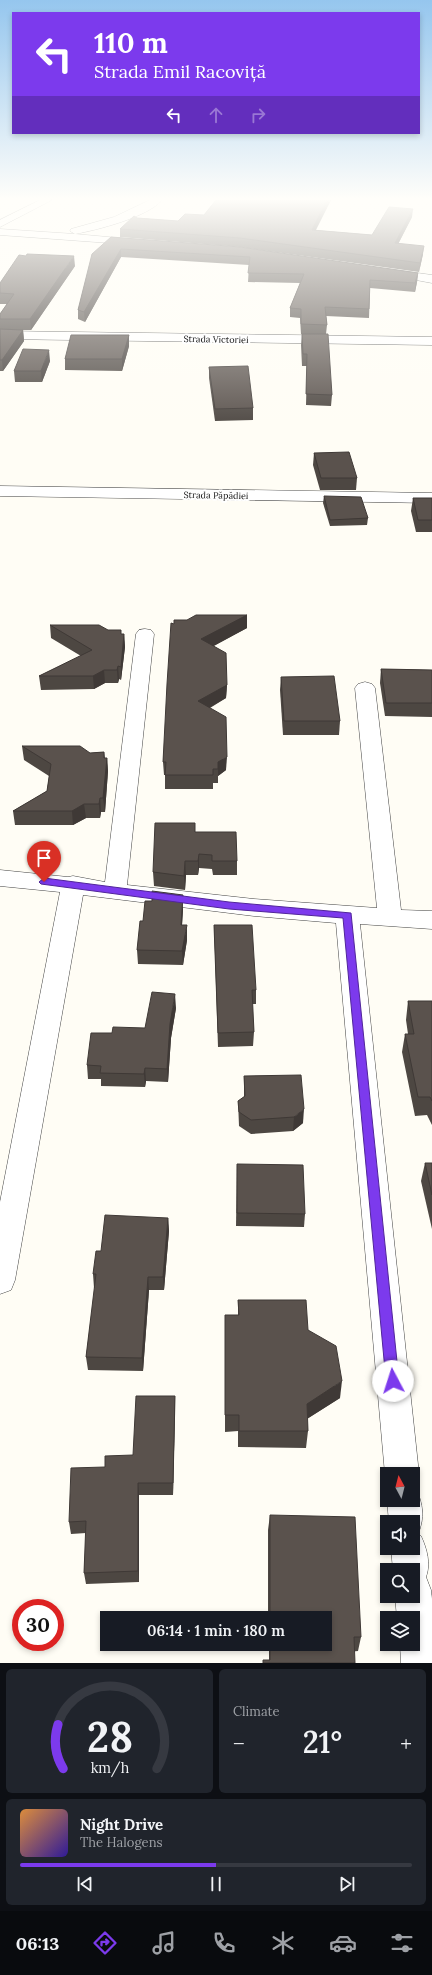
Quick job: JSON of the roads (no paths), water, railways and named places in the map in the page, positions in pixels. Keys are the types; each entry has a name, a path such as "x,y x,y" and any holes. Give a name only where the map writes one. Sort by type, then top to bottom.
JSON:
{"street":[{"name":"Strada Victoriei","path":"0,335 432,342"},
{"name":"Strada Păpădiei","path":"0,491 432,498"},
{"path":"115,891 145,634"},
{"path":"365,688 390,918"},
{"path":"0,878 74,884 115,891 229,905 347,915 432,920"},
{"path":"0,1280 74,884"},
{"path":"347,915 401,1467"},
{"path":"414,1603 420,1663"}]}
